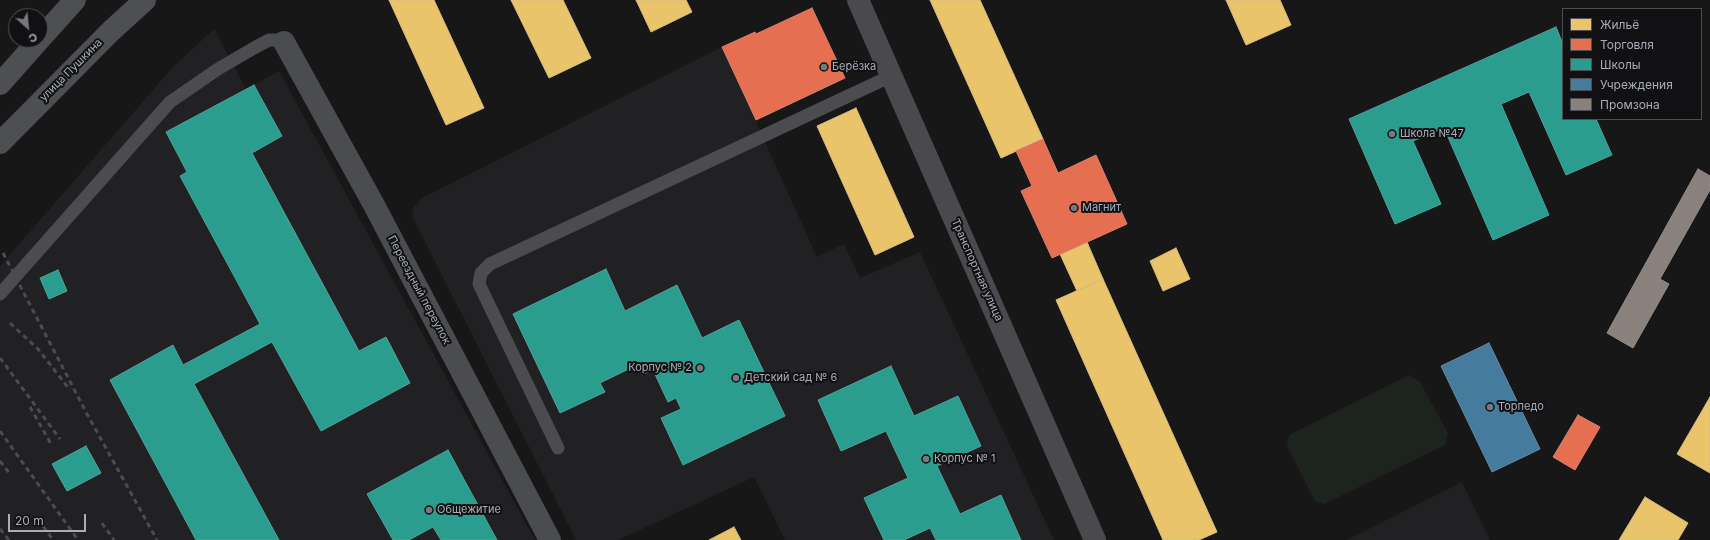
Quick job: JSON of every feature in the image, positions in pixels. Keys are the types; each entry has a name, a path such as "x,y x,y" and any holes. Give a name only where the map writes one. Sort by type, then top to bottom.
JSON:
{"main road":[{"path":"48,30 74,0"},
{"name":"улица Пушкина","path":"0,143 111,31 145,0"},
{"path":"0,84 32,48"}],"street":[{"name":"Транспортная улица","path":"858,0 1095,540"},
{"name":"Переездный переулок","path":"284,42 374,205 550,540"}],"lane":[{"path":"0,294 170,102 218,68 268,40 278,40 284,42"},
{"path":"558,448 479,284 481,273 490,264 892,76"}],"shaded area":[{"path":"214,29 246,89 279,71 535,540 0,540 0,266 173,67"},
{"name":"Детский сад № 6","path":"722,47 817,257 844,244 860,278 920,252 1054,540 785,540 754,477 618,540 576,540 412,216 414,207 422,198"},
{"path":"1409,375 1420,382 1448,433 1445,445 1324,504 1315,501 1287,446 1289,435"},
{"path":"1462,482 1490,540 1347,540"}],"building: Жильё":[{"path":"389,0 434,0 484,108 446,125"},
{"path":"511,0 563,0 591,58 549,78"},
{"path":"636,0 686,0 692,12 651,32"},
{"path":"930,0 980,0 1043,139 1001,158"},
{"path":"1226,0 1280,0 1291,25 1246,45"},
{"path":"856,108 914,237 875,255 817,126"},
{"path":"1087,242 1103,279 1077,291 1060,254"},
{"path":"1176,248 1190,279 1163,291 1150,261"},
{"path":"1103,279 1217,532 1199,540 1163,540 1056,300"},
{"path":"1710,397 1710,473 1677,454"},
{"path":"1645,497 1688,523 1678,540 1619,540"},
{"path":"734,527 741,540 709,540"}],"building: Торговля":[{"path":"812,8 845,78 756,120 722,47 755,32 756,34"},
{"name":"Магнит","path":"1043,139 1058,173 1096,155 1127,224 1052,258 1021,191 1032,186 1016,151"},
{"path":"1578,415 1600,427 1575,470 1553,457"}],"building: Школы":[{"name":"Школа №47","path":"1556,27 1562,42 1562,120 1596,120 1612,155 1566,175 1529,92 1501,104 1549,215 1493,240 1444,128 1413,141 1441,204 1395,224 1349,119"},
{"path":"254,85 282,136 252,153 359,351 386,337 410,383 321,431 272,342 194,384 279,540 196,540 110,380 173,345 183,365 260,324 180,176 187,172 166,132"},
{"name":"Корпус № 2","path":"606,269 625,311 677,285 702,338 739,320 785,416 683,465 661,418 681,409 676,398 668,402 653,370 642,375 637,365 600,383 605,392 560,413 513,314"},
{"path":"58,270 67,291 49,299 40,278"},
{"name":"Корпус № 1","path":"891,366 914,416 958,396 981,446 937,466 960,514 1001,495 1021,540 936,540 930,528 904,540 884,540 864,498 908,478 886,431 841,451 818,400"},
{"path":"86,446 101,473 67,491 52,464"},
{"name":"Общежитие","path":"448,450 497,540 441,540 433,527 409,540 393,540 367,494"}],"building: Учреждения":[{"name":"Торпедо","path":"1489,343 1540,449 1492,472 1441,366"}],"building: Промзона":[{"path":"1698,169 1710,176 1710,190 1660,279 1669,284 1633,348 1607,333"}],"railway":[{"path":"3,253 87,414 157,540"},
{"path":"10,323 38,349 70,390"},
{"path":"0,358 60,439"},
{"path":"30,407 51,444"},
{"path":"0,431 78,540"},
{"path":"0,461 10,474"},
{"path":"38,519 53,540"},
{"path":"102,523 114,540"},
{"path":"0,529 9,540"}],"place":[{"name":"Берёзка","path":"824,67"},
{"name":"Школа №47","path":"1392,134"},
{"name":"Магнит","path":"1074,208"},
{"name":"Корпус № 2","path":"700,368"},
{"name":"Детский сад № 6","path":"736,378"},
{"name":"Торпедо","path":"1490,407"},
{"name":"Корпус № 1","path":"926,459"},
{"name":"Общежитие","path":"429,510"}]}
